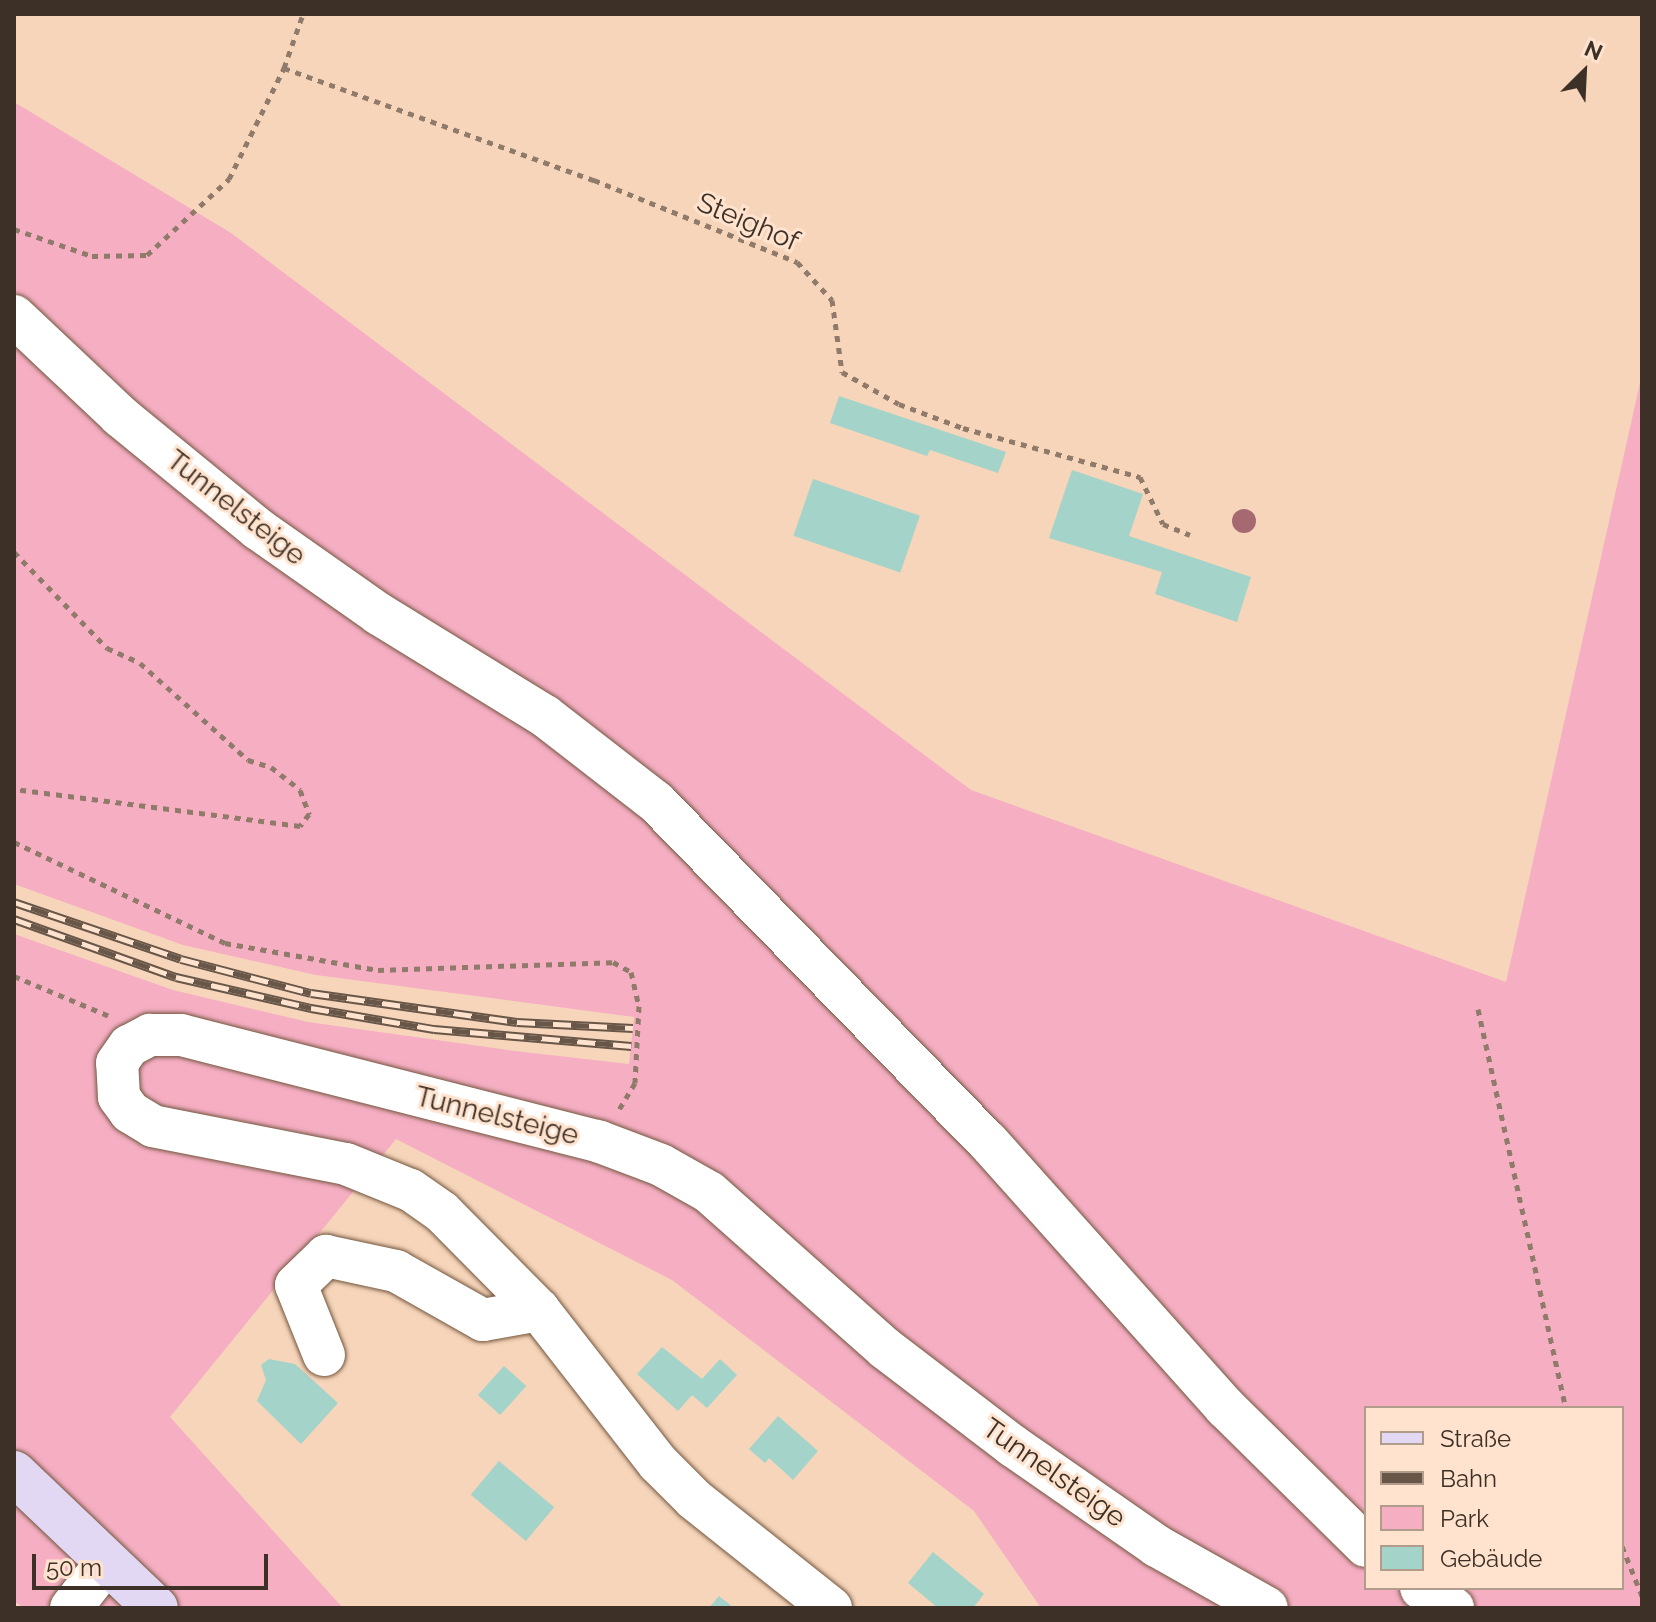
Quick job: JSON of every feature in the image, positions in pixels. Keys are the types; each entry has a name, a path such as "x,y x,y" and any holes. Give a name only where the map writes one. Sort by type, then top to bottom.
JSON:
{"main road":[{"path":"14,1473 88,1586 156,1608"}],"street":[{"name":"Tunnelsteige","path":"14,316 120,416 258,529 379,614 545,716 656,802 988,1142 1225,1407 1364,1544"},
{"name":"Tunnelsteige","path":"129,1046 150,1035 181,1035 600,1142 661,1165 709,1192 886,1349 1013,1446 1157,1546 1267,1608"},
{"path":"129,1046 117,1063 115,1079 119,1097 130,1112 153,1126 346,1164 410,1190 467,1234 539,1310 658,1463 694,1499 831,1608"},
{"path":"324,1355 296,1285 326,1256 396,1271 483,1320 539,1310"},
{"path":"1424,1590 1453,1608"}],"path":[{"path":"14,229 92,256 147,255 229,179 284,68 303,14"},
{"name":"Steighof","path":"284,68 594,180 797,262 832,300 842,372 899,404 963,428 1140,477 1163,524 1190,535"},
{"path":"14,552 107,648 140,663 248,760 271,767 300,790 309,814 300,826 14,789"},
{"path":"14,842 225,943 378,970 613,962 631,972 639,1006 635,1083 600,1142"},
{"path":"14,976 119,1020 129,1046"},
{"path":"1478,1009 1566,1406"},
{"path":"1624,1551 1642,1596"}],"green space":[{"path":"14,102 231,233 971,790 1506,982 1642,374 1642,1608 1041,1608 974,1511 672,1280 396,1139 170,1417 343,1608 24,1608 14,1601 14,934 173,990 308,1022 629,1064 634,1017 316,975 183,945 14,884"}],"building":[{"path":"839,396 1006,452 998,473 930,450 927,456 830,423"},
{"path":"1072,470 1143,494 1129,536 1251,577 1237,622 1155,594 1162,572 1049,538"},
{"path":"813,479 920,516 900,573 793,536"},
{"path":"662,1347 702,1379 720,1359 737,1375 707,1408 692,1395 678,1411 637,1374"},
{"path":"269,1359 295,1364 338,1403 301,1444 257,1401 266,1380 261,1365"},
{"path":"504,1366 526,1386 500,1415 478,1395"},
{"path":"778,1416 818,1451 793,1480 769,1458 765,1463 749,1449"},
{"path":"499,1461 554,1507 526,1541 471,1495"},
{"path":"933,1552 984,1594 973,1608 938,1608 908,1583"},
{"path":"719,1596 734,1608 709,1608"}],"railway":[{"path":"14,902 181,959 311,993 517,1022 633,1028"},
{"path":"14,919 176,977 311,1008 434,1029 631,1046"}]}
